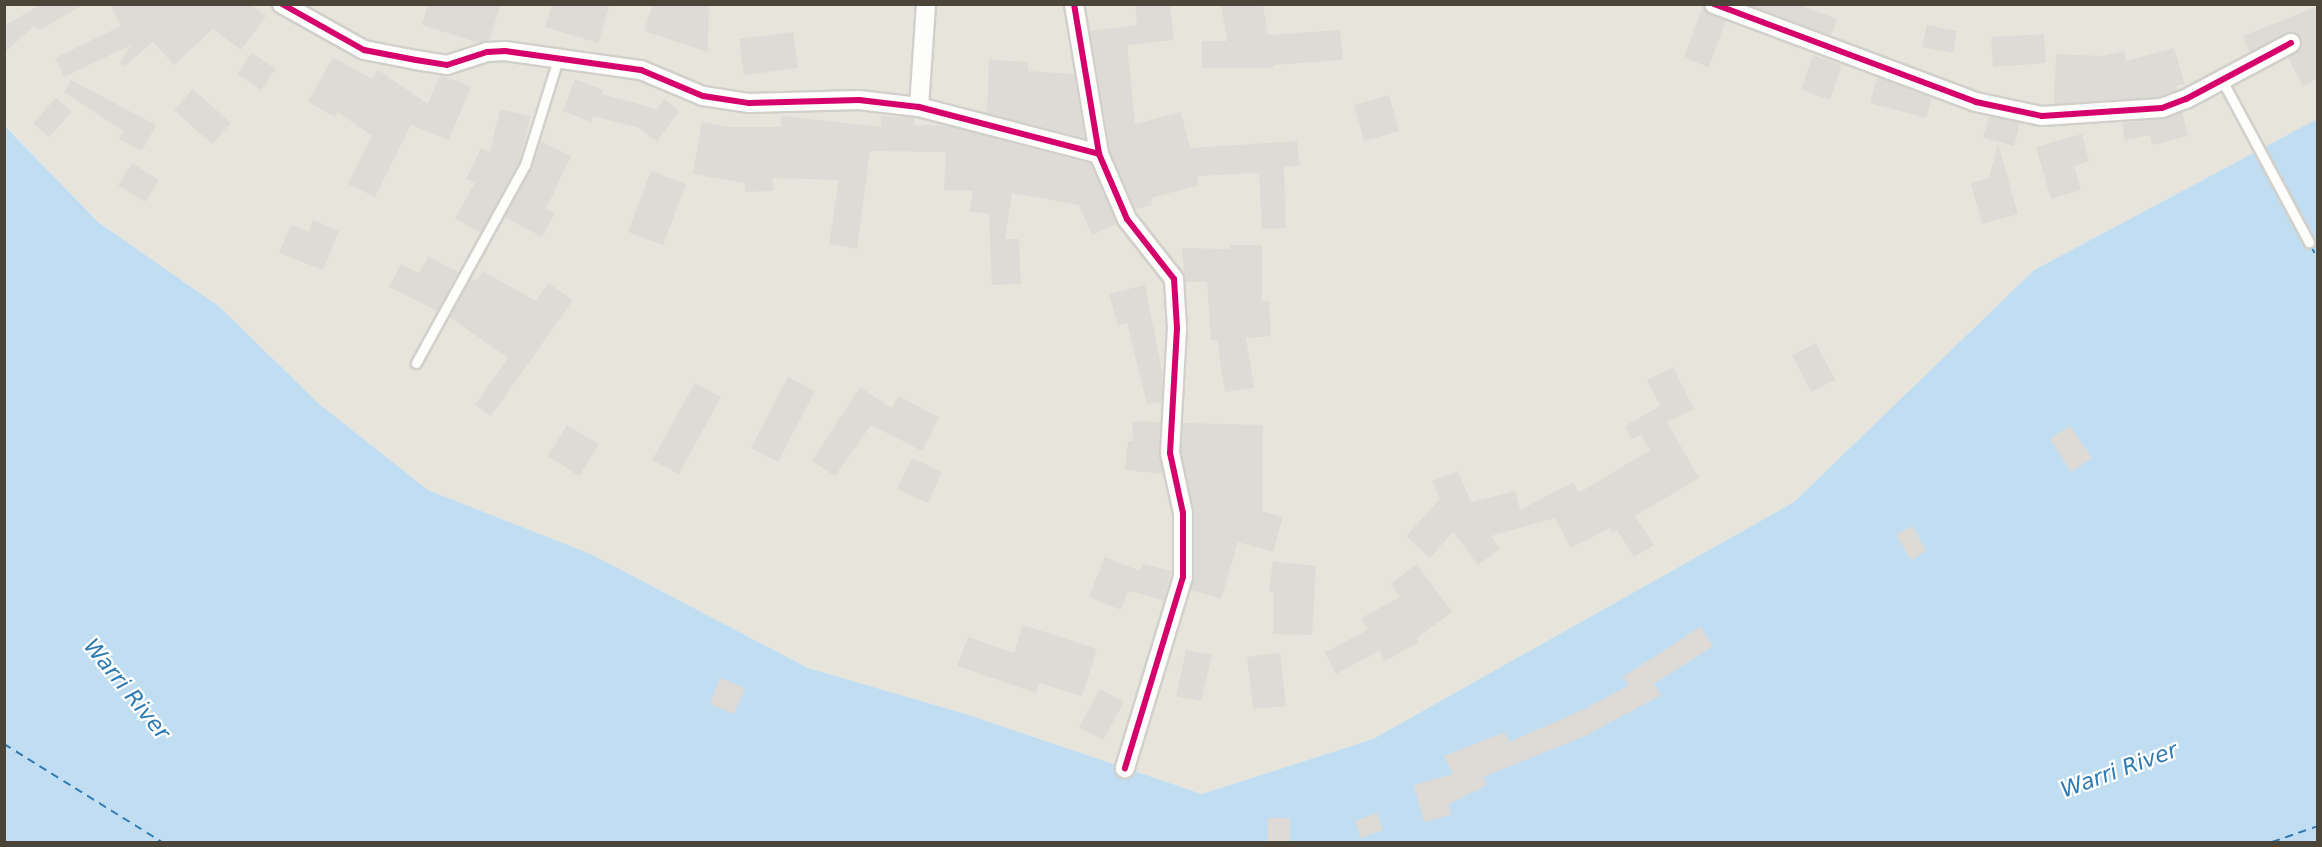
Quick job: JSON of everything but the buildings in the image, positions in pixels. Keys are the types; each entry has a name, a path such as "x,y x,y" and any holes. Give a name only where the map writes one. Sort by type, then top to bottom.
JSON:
{"street":[{"path":"282,4 364,50 416,60 447,65 487,52 505,51 641,70 704,96 737,101 860,100 919,107 1099,154"},
{"path":"919,107 926,4"},
{"path":"1074,4 1099,154 1127,219 1174,279 1177,328 1170,453 1183,513 1183,577 1125,768"},
{"path":"1714,4 1976,102 2042,116 2162,108 2222,80 2291,43"}],"lane":[{"path":"416,363 525,165 558,59"},
{"path":"2222,80 2309,242"}],"shaded area":[{"path":"5,5 2317,5 2317,119 2034,270 1794,502 1373,739 1202,794 966,714 808,668 591,554 428,490 318,403 220,307 98,222 5,125"}],"water":[{"name":"Warri River","path":"2317,119 2317,842 5,842 4,125 98,222 220,307 318,403 428,490 591,554 808,668 966,714 1202,794 1373,739 1794,502 2034,270"}],"ferry route":[{"path":"2311,246 2318,259"},
{"path":"4,744 162,842"},
{"path":"2272,842 2318,826"}],"cycle path":[{"path":"282,4 364,50 416,60 447,65 487,52 505,51 641,70 703,96 749,103 859,100 919,107 1099,154"},
{"path":"1074,4 1099,154 1127,219 1174,279 1177,328 1170,453 1183,513 1183,577 1125,768"},
{"path":"1714,4 1976,102 2042,116 2162,108 2186,99 2291,43"}]}
